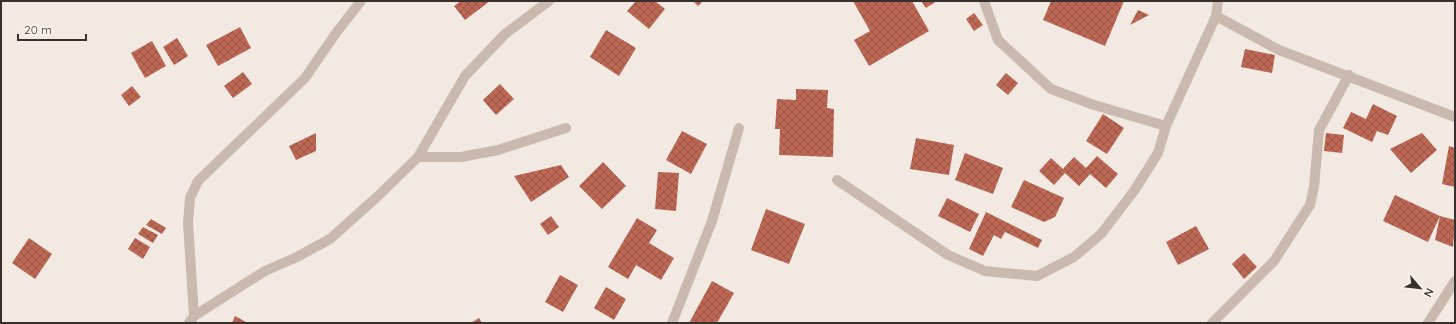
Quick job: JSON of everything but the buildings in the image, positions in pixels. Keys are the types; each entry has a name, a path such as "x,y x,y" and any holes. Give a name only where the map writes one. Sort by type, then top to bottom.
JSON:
{"street":[{"path":"191,319 188,223 190,198 198,180 305,78 336,33 361,1"},
{"path":"191,319 265,271 297,257 330,239 418,158 465,76 505,34 549,1"},
{"path":"984,1 998,40 1051,90 1094,105 1166,126"},
{"path":"837,180 948,255 985,271 1037,276 1074,257 1101,234 1134,191 1158,153 1166,126 1216,16 1218,1"},
{"path":"1216,16 1279,50 1349,75 1455,117"},
{"path":"1212,323 1274,262 1310,205 1314,187 1319,130 1349,75"},
{"path":"418,158 461,157 498,150 566,128"},
{"path":"672,323 712,221 740,128"},
{"path":"1428,323 1455,282"}]}
